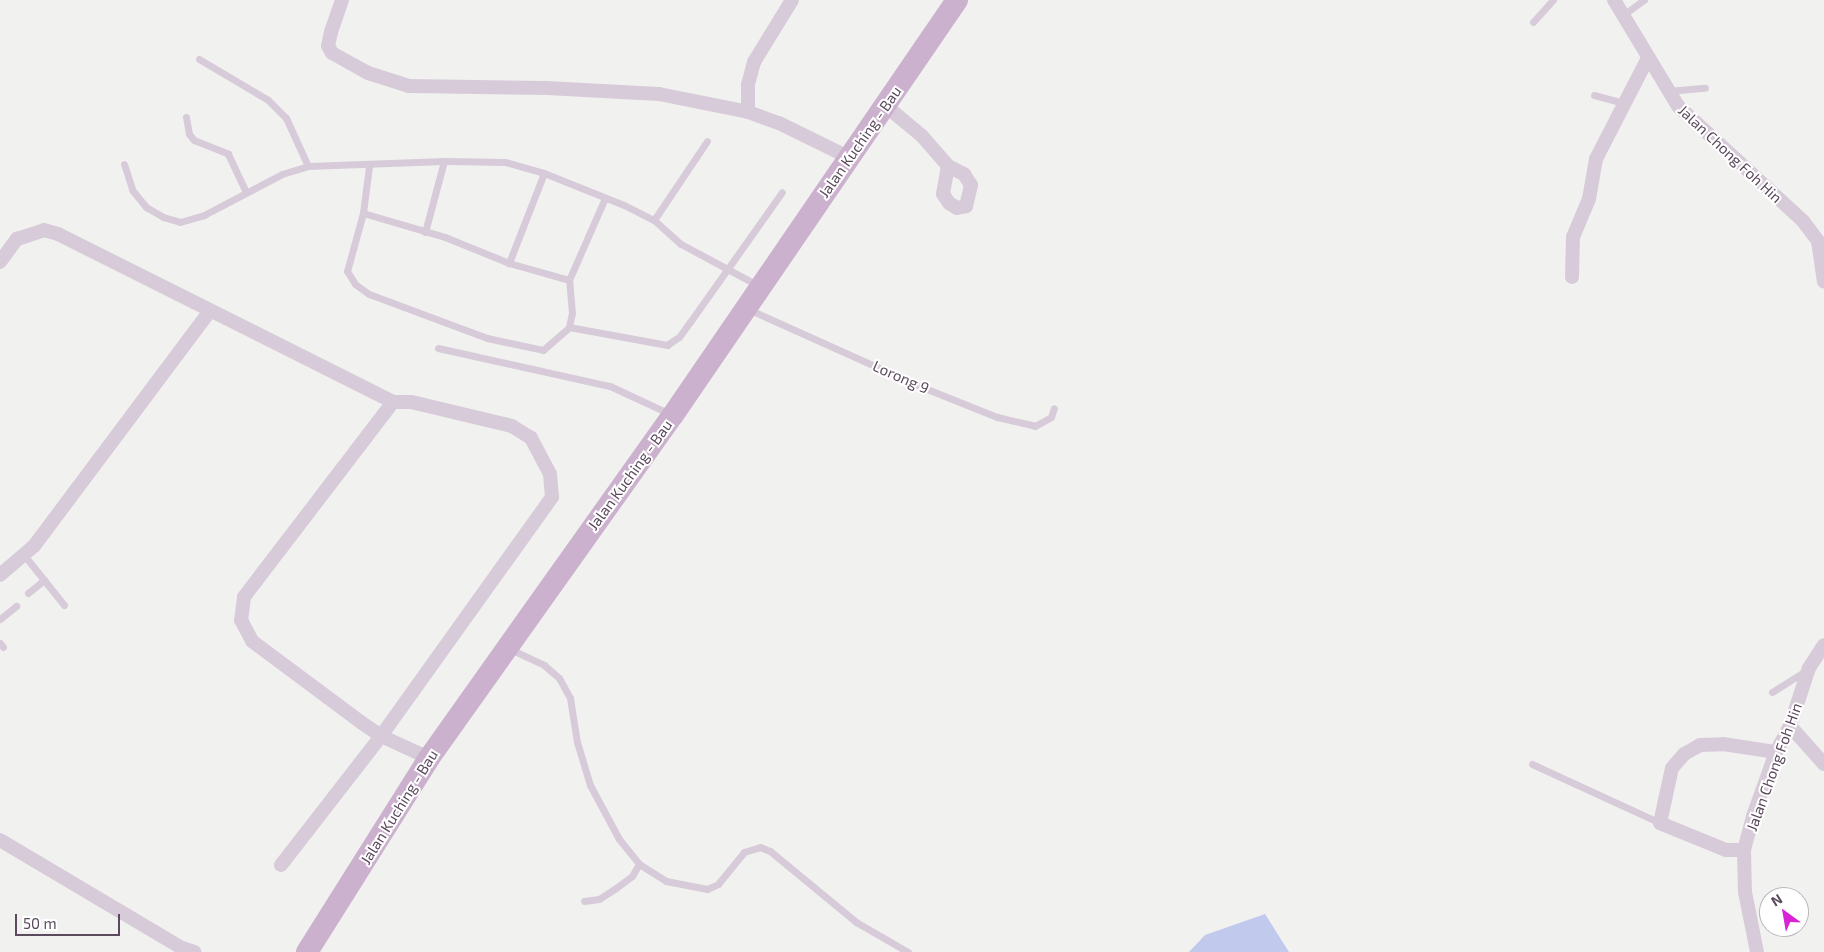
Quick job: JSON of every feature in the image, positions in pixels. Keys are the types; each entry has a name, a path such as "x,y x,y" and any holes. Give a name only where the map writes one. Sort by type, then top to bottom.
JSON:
{"main road":[{"name":"Jalan Kuching - Bau","path":"307,952 429,758 504,648 673,415 745,307 848,157 886,106 957,0"}],"street":[{"path":"342,0 328,46 332,53 368,73 409,86 547,88 660,94 748,112 779,123 848,157"},
{"path":"748,112 748,84 754,62 792,0"},
{"name":"Jalan Chong Foh Hin","path":"1614,0 1667,91 1678,106 1803,221 1818,241 1824,282"},
{"path":"1572,277 1573,237 1589,199 1596,160 1623,103 1648,58"},
{"path":"886,106 922,136 948,166"},
{"path":"0,262 17,239 44,230 393,402 411,402 512,426 531,438 550,474 552,497 381,736 281,865"},
{"path":"2,568 24,555 34,546 209,312"},
{"path":"393,402 244,597 241,620 252,641 381,736 429,758"},
{"name":"Jalan Chong Foh Hin","path":"1757,952 1745,892 1744,850 1753,816 1776,752 1790,726 1809,668 1824,645"},
{"path":"1790,726 1824,764"},
{"path":"1744,850 1726,850 1660,823 1672,768 1684,754 1700,744 1716,744 1776,752"},
{"path":"0,840 182,948 194,952"}],"lane":[{"path":"1533,22 1553,0"},
{"path":"1623,15 1644,0"},
{"path":"199,59 268,100 286,118 308,166"},
{"path":"1667,91 1705,88"},
{"path":"1594,95 1623,103"},
{"path":"186,118 189,134 194,140 228,154 246,192"},
{"path":"654,220 707,141"},
{"path":"124,164 133,191 146,207 163,217 180,222 204,215 282,174 308,166 369,166 444,161 505,162 544,173 654,220 681,244 760,287"},
{"path":"425,232 444,161"},
{"path":"369,166 363,213 347,271 355,284 369,294 487,338 543,350 569,327 572,313 569,280 605,198"},
{"path":"509,263 544,173"},
{"path":"569,327 667,345 680,337 782,192"},
{"path":"363,213 425,232 509,263 569,280"},
{"name":"Lorong 9","path":"745,307 917,385 997,417 1034,426 1051,417 1054,408"},
{"path":"438,348 610,386 673,415"},
{"path":"24,555 64,605"},
{"path":"28,594 44,580"},
{"path":"0,619 16,606"},
{"path":"504,648 544,665 559,678 570,698 577,742 590,785 619,839 640,864 666,881 707,889 718,884 744,852 760,847 770,851 856,922 908,952"},
{"path":"1772,692 1809,668"},
{"path":"1532,764 1660,823"},
{"path":"584,901 599,899 616,888 632,876 640,864"}],"shaded area":[{"path":"1265,914 1289,952 1189,952 1205,935"}]}
